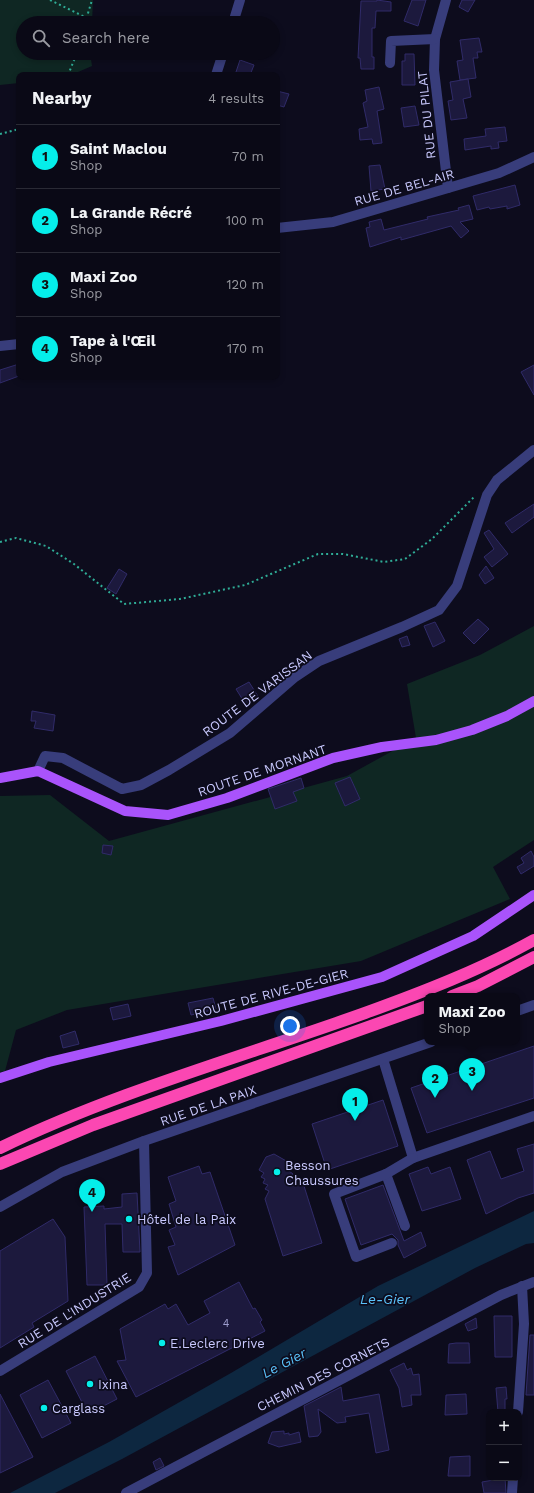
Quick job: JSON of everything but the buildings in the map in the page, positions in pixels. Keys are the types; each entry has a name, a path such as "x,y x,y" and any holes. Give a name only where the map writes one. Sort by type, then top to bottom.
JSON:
{"highway":[{"path":"0,1148 90,1110 426,991 491,964 534,940"},
{"path":"460,993 478,986 534,957"},
{"path":"0,1164 93,1125 424,1007"}],"main road":[{"name":"ROUTE DE MORNANT","path":"38,771 125,811 168,815 227,798 333,758 382,747 436,740 472,730 507,716 534,701"},
{"path":"0,778 38,771"},
{"name":"ROUTE DE RIVE-DE-GIER","path":"0,1078 49,1062 221,1021 382,977 473,936 534,896"}],"street":[{"path":"234,16 240,0"},
{"name":"RUE DU PILAT","path":"446,0 435,39 434,70 442,154 448,188"},
{"path":"390,63 391,41 435,39"},
{"path":"217,72 221,60"},
{"name":"RUE DE BEL-AIR","path":"280,228 333,222 499,174 534,157"},
{"path":"0,346 16,344"},
{"name":"ROUTE DE VARISSAN","path":"38,771 45,756 63,758 122,789 140,784 169,770 230,733 295,677 319,661 439,610 457,586 487,495 497,480 534,450"},
{"path":"520,1010 534,1005"},
{"name":"RUE DE LA PAIX","path":"0,1207 62,1172 144,1141 424,1044"},
{"path":"383,1059 413,1158"},
{"path":"392,1244 356,1257 334,1194 386,1174 413,1158 534,1116"},
{"name":"RUE DE L'INDUSTRIE","path":"0,1370 139,1287 147,1273 144,1141"},
{"path":"386,1174 405,1226"},
{"name":"CHEMIN DES CORNETS","path":"126,1493 501,1295 534,1282"},
{"path":"518,1409 524,1324 522,1286"},
{"path":"512,1493 513,1481"}],"path":[{"path":"50,0 83,16"},
{"path":"88,16 92,0"},
{"path":"69,72 73,60"},
{"path":"0,134 16,130"},
{"path":"0,542 16,538 46,546 74,564 124,604 180,599 245,585 318,554 343,554 384,562 405,558 432,539 478,494"}],"green space":[{"path":"0,0 93,0 92,16 16,16 16,60 91,60 92,66 78,72 16,72 16,83 0,85"},
{"path":"534,626 534,840 493,867 510,899 361,961 67,1010 16,1030 5,1071 0,1072 0,796 50,795 109,841 347,776 416,738 407,684 480,655"}],"water":[{"name":"Le-Gier","path":"534,1211 534,1243 526,1244 475,1268 122,1459 55,1493 10,1493 109,1442 231,1373 378,1286"}],"place":[{"name":"Maxi Zoo","path":"472,1091"},
{"name":"La Grande Récré","path":"435,1098"},
{"name":"Saint Maclou","path":"355,1121"},
{"name":"Besson Chaussures","path":"277,1172"},
{"name":"Tape à l'Œil","path":"92,1212"},
{"name":"Hôtel de la Paix","path":"129,1219"},
{"name":"E.Leclerc Drive","path":"162,1343"},
{"name":"Ixina","path":"90,1384"},
{"name":"Carglass","path":"44,1408"}],"water label":[{"name":"Le Gier","path":"284,1363"}]}
